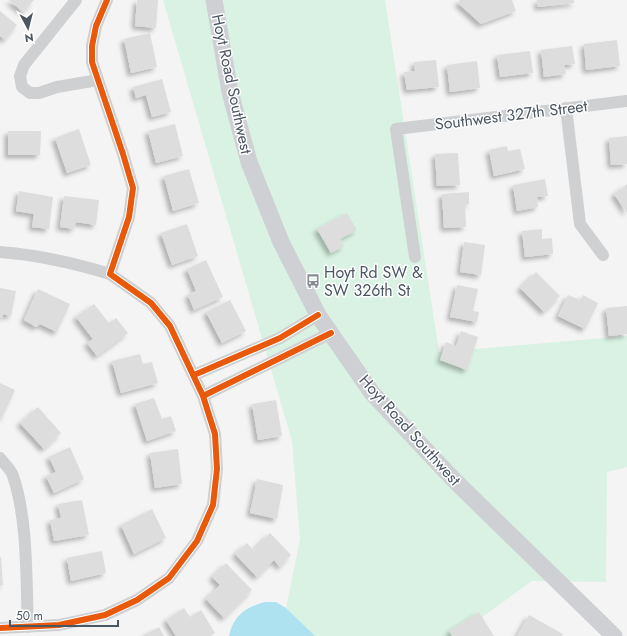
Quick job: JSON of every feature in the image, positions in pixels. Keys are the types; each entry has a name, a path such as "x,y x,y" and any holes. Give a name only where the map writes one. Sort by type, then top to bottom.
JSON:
{"main road":[{"name":"Hoyt Road Southwest","path":"214,0 230,92 249,162 281,242 318,315 372,393 454,480 614,636"}],"street":[{"path":"76,0 24,64 20,76 22,87 30,93 39,93 57,87 98,80"},
{"path":"107,0 96,26 92,46 92,62 133,188 129,217 110,274"},
{"name":"Southwest 327th Street","path":"415,257 396,129 627,101"},
{"path":"566,108 580,224 603,256"},
{"path":"0,252 27,254 71,262 110,274 151,303 170,326 203,396 215,434 217,469 213,505 197,541 169,578 137,600 105,615 59,626 0,628"},
{"path":"194,375 280,338 318,315"},
{"path":"203,396 330,333"},
{"path":"0,458 12,474 21,509 28,627"}],"green space":[{"path":"163,0 385,0 439,352 627,336 627,467 607,472 606,582 532,581 456,636 314,636 286,608 300,539 292,441"}],"water":[{"path":"265,602 276,602 286,608 315,636 229,636 234,623 241,613"}],"building":[{"path":"9,0 34,0 23,12"},
{"path":"137,0 158,0 156,28 135,26"},
{"path":"460,0 512,0 516,11 481,24 458,3"},
{"path":"537,0 574,0 574,3 538,7"},
{"path":"0,11 17,25 5,40 0,36"},
{"path":"150,33 157,67 131,73 124,39"},
{"path":"617,40 620,66 586,70 584,44"},
{"path":"572,46 575,64 564,65 566,74 544,77 541,50"},
{"path":"530,51 533,73 500,77 497,55"},
{"path":"436,60 439,87 407,90 404,72 415,71 414,62"},
{"path":"477,61 480,88 450,92 447,65"},
{"path":"162,79 171,112 152,117 146,95 136,98 133,87"},
{"path":"175,124 183,156 156,163 148,131"},
{"path":"79,129 91,165 67,173 55,138"},
{"path":"8,131 41,131 40,155 8,155"},
{"path":"627,136 627,164 611,165 609,138"},
{"path":"507,146 508,151 520,149 525,169 494,176 489,150"},
{"path":"458,153 460,185 437,186 435,154"},
{"path":"189,169 199,203 173,211 164,176"},
{"path":"545,179 548,196 537,197 538,207 517,211 513,185"},
{"path":"627,184 627,213 614,194"},
{"path":"19,191 53,197 49,229 32,227 34,214 16,211"},
{"path":"469,192 469,204 465,204 466,227 444,228 442,194"},
{"path":"64,196 99,200 96,225 76,222 74,229 60,227"},
{"path":"347,213 357,230 340,239 344,246 331,253 317,229"},
{"path":"187,224 198,256 172,265 161,233"},
{"path":"542,229 542,239 552,238 553,254 525,257 522,231"},
{"path":"464,242 485,245 481,275 460,272"},
{"path":"206,260 223,297 194,310 188,295 196,291 187,269"},
{"path":"536,272 560,296 544,312 520,288"},
{"path":"457,285 478,289 473,311 479,312 477,322 450,317"},
{"path":"0,288 16,291 11,316 3,314 2,318 0,317"},
{"path":"38,289 70,304 57,332 40,324 36,327 24,320"},
{"path":"568,295 580,300 583,295 598,303 585,329 558,316"},
{"path":"230,300 246,331 222,343 206,312"},
{"path":"94,304 109,323 116,318 128,333 97,356 87,343 93,339 76,317"},
{"path":"627,306 627,334 609,336 606,308"},
{"path":"461,331 478,337 467,370 440,360 446,342 456,346"},
{"path":"140,354 143,364 152,362 158,383 121,393 112,361"},
{"path":"0,383 15,390 2,418 0,417"},
{"path":"154,398 162,419 171,416 176,431 147,441 135,404"},
{"path":"276,400 282,436 258,440 252,404"},
{"path":"38,407 61,433 44,449 20,423"},
{"path":"70,447 84,479 54,493 46,476 56,472 49,457"},
{"path":"178,449 182,484 155,488 150,453"},
{"path":"257,479 283,485 277,519 250,513"},
{"path":"82,500 89,535 54,541 50,520 61,518 58,504"},
{"path":"152,509 166,538 134,554 121,525"},
{"path":"270,533 291,555 280,567 274,560 257,577 235,554 247,543 253,550"},
{"path":"102,551 106,573 71,581 67,558"},
{"path":"1,557 3,585 0,585"},
{"path":"226,563 252,590 224,618 206,599 220,585 212,577"},
{"path":"184,608 190,617 201,610 215,633 210,636 176,636 166,620"},
{"path":"479,612 494,636 452,636 449,631"},
{"path":"529,615 563,634 562,636 517,636"},
{"path":"159,627 164,636 144,635"}],"cycle path":[{"path":"0,628 59,625 105,615 137,600 169,578 197,541 213,505 217,469 215,434 203,396 170,326 151,303 110,274 129,217 133,188 92,62 92,46 96,26 107,0"},
{"path":"194,375 280,338 318,315"},
{"path":"203,396 331,333"}],"place":[{"name":"Hoyt Rd SW & SW 326th St","path":"313,281"}]}
